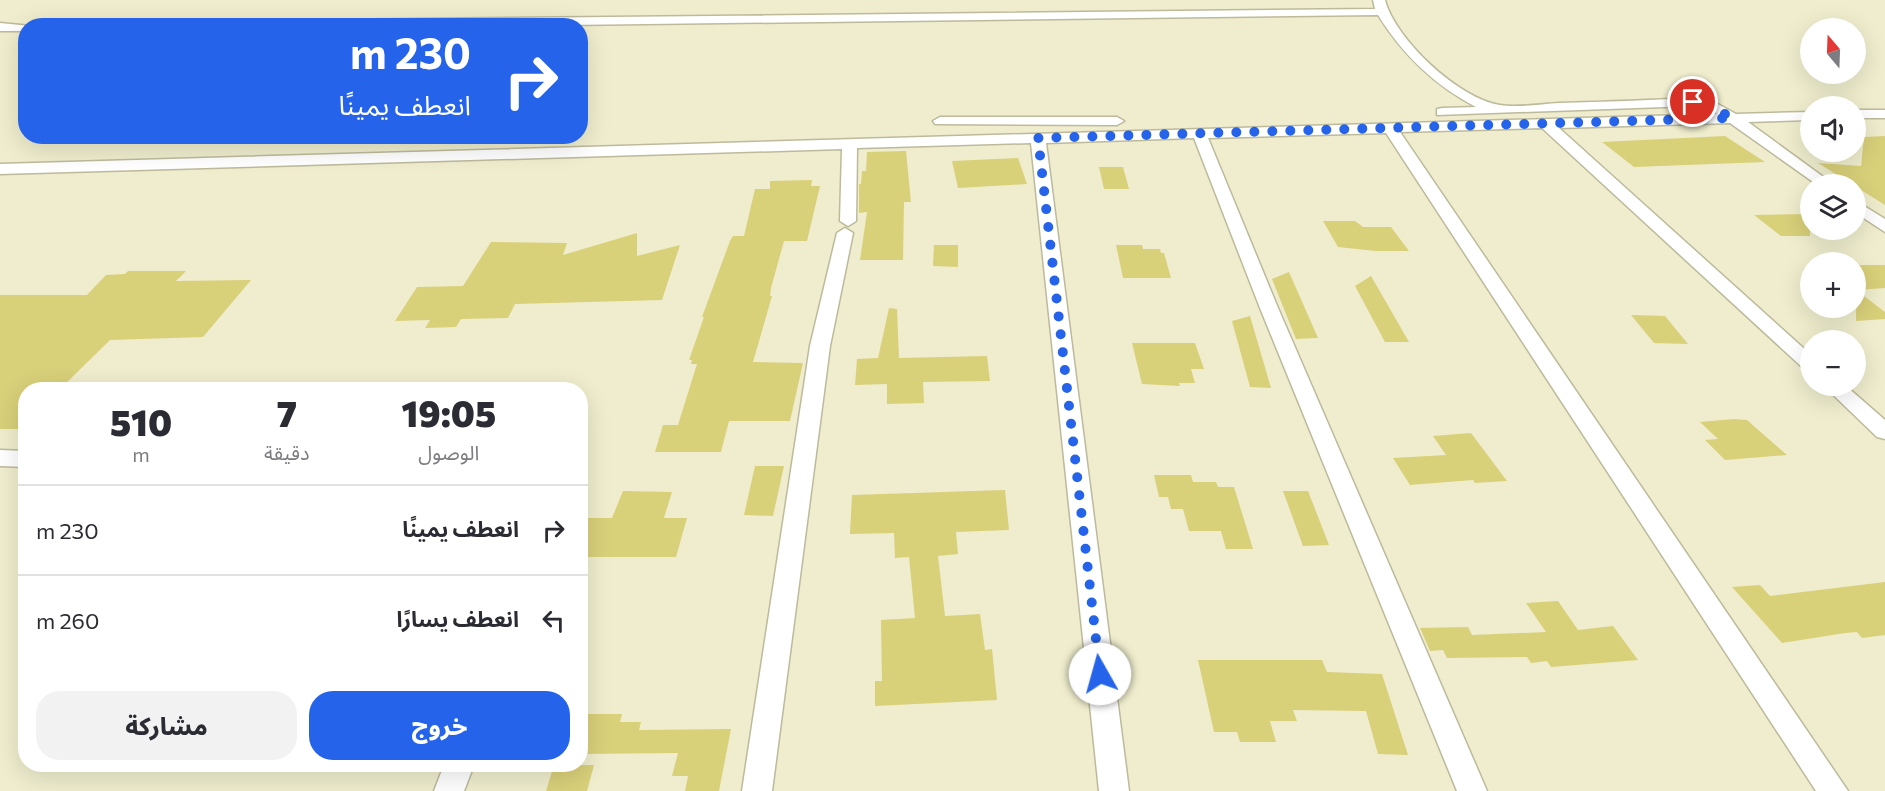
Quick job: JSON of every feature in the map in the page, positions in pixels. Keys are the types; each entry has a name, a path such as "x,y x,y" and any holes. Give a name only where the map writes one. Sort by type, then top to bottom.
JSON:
{"street":[{"path":"588,19 1380,6 1398,37 1427,68 1456,91 1500,110"},
{"path":"0,27 18,27"},
{"path":"1179,120 1693,102 1709,105 1732,118 1811,174"},
{"path":"1866,114 1885,114"},
{"path":"0,169 850,142 1800,116"},
{"path":"940,121 1134,120"},
{"path":"1545,123 1800,355"},
{"path":"1390,128 1833,791"},
{"path":"1199,133 1269,308 1472,791"},
{"path":"1038,138 1114,791"},
{"path":"757,791 820,346 846,227 851,186 848,171 850,142"},
{"path":"1866,213 1885,227"},
{"path":"1845,396 1885,432"},
{"path":"0,458 18,459"},
{"path":"449,791 456,772"}],"building":[{"path":"1725,136 1765,162 1634,167 1602,142"},
{"path":"1885,136 1885,205 1866,193 1866,174 1836,174 1818,163 1861,166 1861,162 1866,162 1866,137"},
{"path":"906,151 911,202 904,202 903,260 860,260 867,212 859,213 859,184 861,184 862,171 866,171 867,152"},
{"path":"1018,158 1027,184 958,188 952,161"},
{"path":"1099,167 1123,167 1129,189 1104,189"},
{"path":"812,180 811,186 820,186 807,241 784,241 771,288 770,296 772,296 753,362 803,363 790,421 729,421 721,452 655,452 663,425 678,425 697,364 691,364 692,360 689,360 704,317 702,317 730,241 733,236 744,236 755,189 770,189 770,181"},
{"path":"1800,214 1800,236 1781,236 1754,215"},
{"path":"1323,221 1355,221 1363,227 1391,227 1409,251 1376,251 1338,247"},
{"path":"637,233 637,256 680,245 662,300 515,304 508,318 461,319 456,327 425,328 430,320 395,321 417,287 463,286 491,242 567,243 563,255"},
{"path":"934,245 958,245 958,267 933,266"},
{"path":"1116,245 1142,245 1143,249 1160,249 1161,253 1164,253 1171,278 1123,278"},
{"path":"1866,265 1885,265 1885,288 1866,289"},
{"path":"128,271 186,271 176,281 251,280 203,337 110,340 67,382 18,382 18,429 0,429 0,295 87,295 106,275 125,274"},
{"path":"1289,272 1318,338 1296,339 1272,279"},
{"path":"1371,276 1409,342 1385,342 1355,286"},
{"path":"1866,298 1885,312 1885,319 1856,321 1856,318 1866,318"},
{"path":"889,308 897,309 899,358 987,356 990,381 923,382 924,403 887,404 887,384 855,385 857,359 878,358"},
{"path":"1631,315 1665,316 1688,344 1654,343"},
{"path":"1250,316 1271,388 1250,387 1232,321"},
{"path":"1132,343 1195,343 1204,369 1191,369 1195,383 1179,383 1180,386 1142,384"},
{"path":"1747,420 1787,455 1725,460 1705,440 1718,439 1700,422"},
{"path":"1471,433 1507,481 1475,483 1473,480 1410,485 1393,458 1446,455 1433,436"},
{"path":"755,466 784,466 773,516 744,515"},
{"path":"1154,475 1191,475 1193,482 1216,482 1218,487 1234,487 1253,549 1226,549 1221,531 1189,531 1183,509 1171,509 1168,497 1159,497"},
{"path":"1005,490 1009,530 956,532 958,554 938,556 945,616 980,614 985,650 992,649 997,700 875,706 875,681 882,681 881,620 915,618 909,557 895,558 894,533 850,534 852,495"},
{"path":"623,491 672,492 664,518 687,518 676,557 588,557 588,518 612,518"},
{"path":"1283,491 1308,491 1329,545 1303,546"},
{"path":"1885,582 1885,635 1862,638 1857,632 1782,643 1732,587 1760,585 1770,596"},
{"path":"1558,601 1578,630 1613,626 1638,660 1551,667 1547,661 1531,663 1527,657 1447,658 1443,650 1430,651 1420,628 1468,627 1472,635 1546,632 1526,603"},
{"path":"1198,660 1322,660 1327,672 1382,674 1408,755 1378,754 1366,711 1293,710 1297,721 1270,721 1276,742 1240,742 1237,732 1214,732"},
{"path":"588,714 622,714 620,722 641,722 639,730 731,729 719,791 685,791 688,776 672,776 678,753 588,754"},
{"path":"588,765 594,765 587,791 546,791 552,772 588,772"}],"route":[{"path":"1100,674 1038,138 1732,118 1709,105 1693,102"}]}
